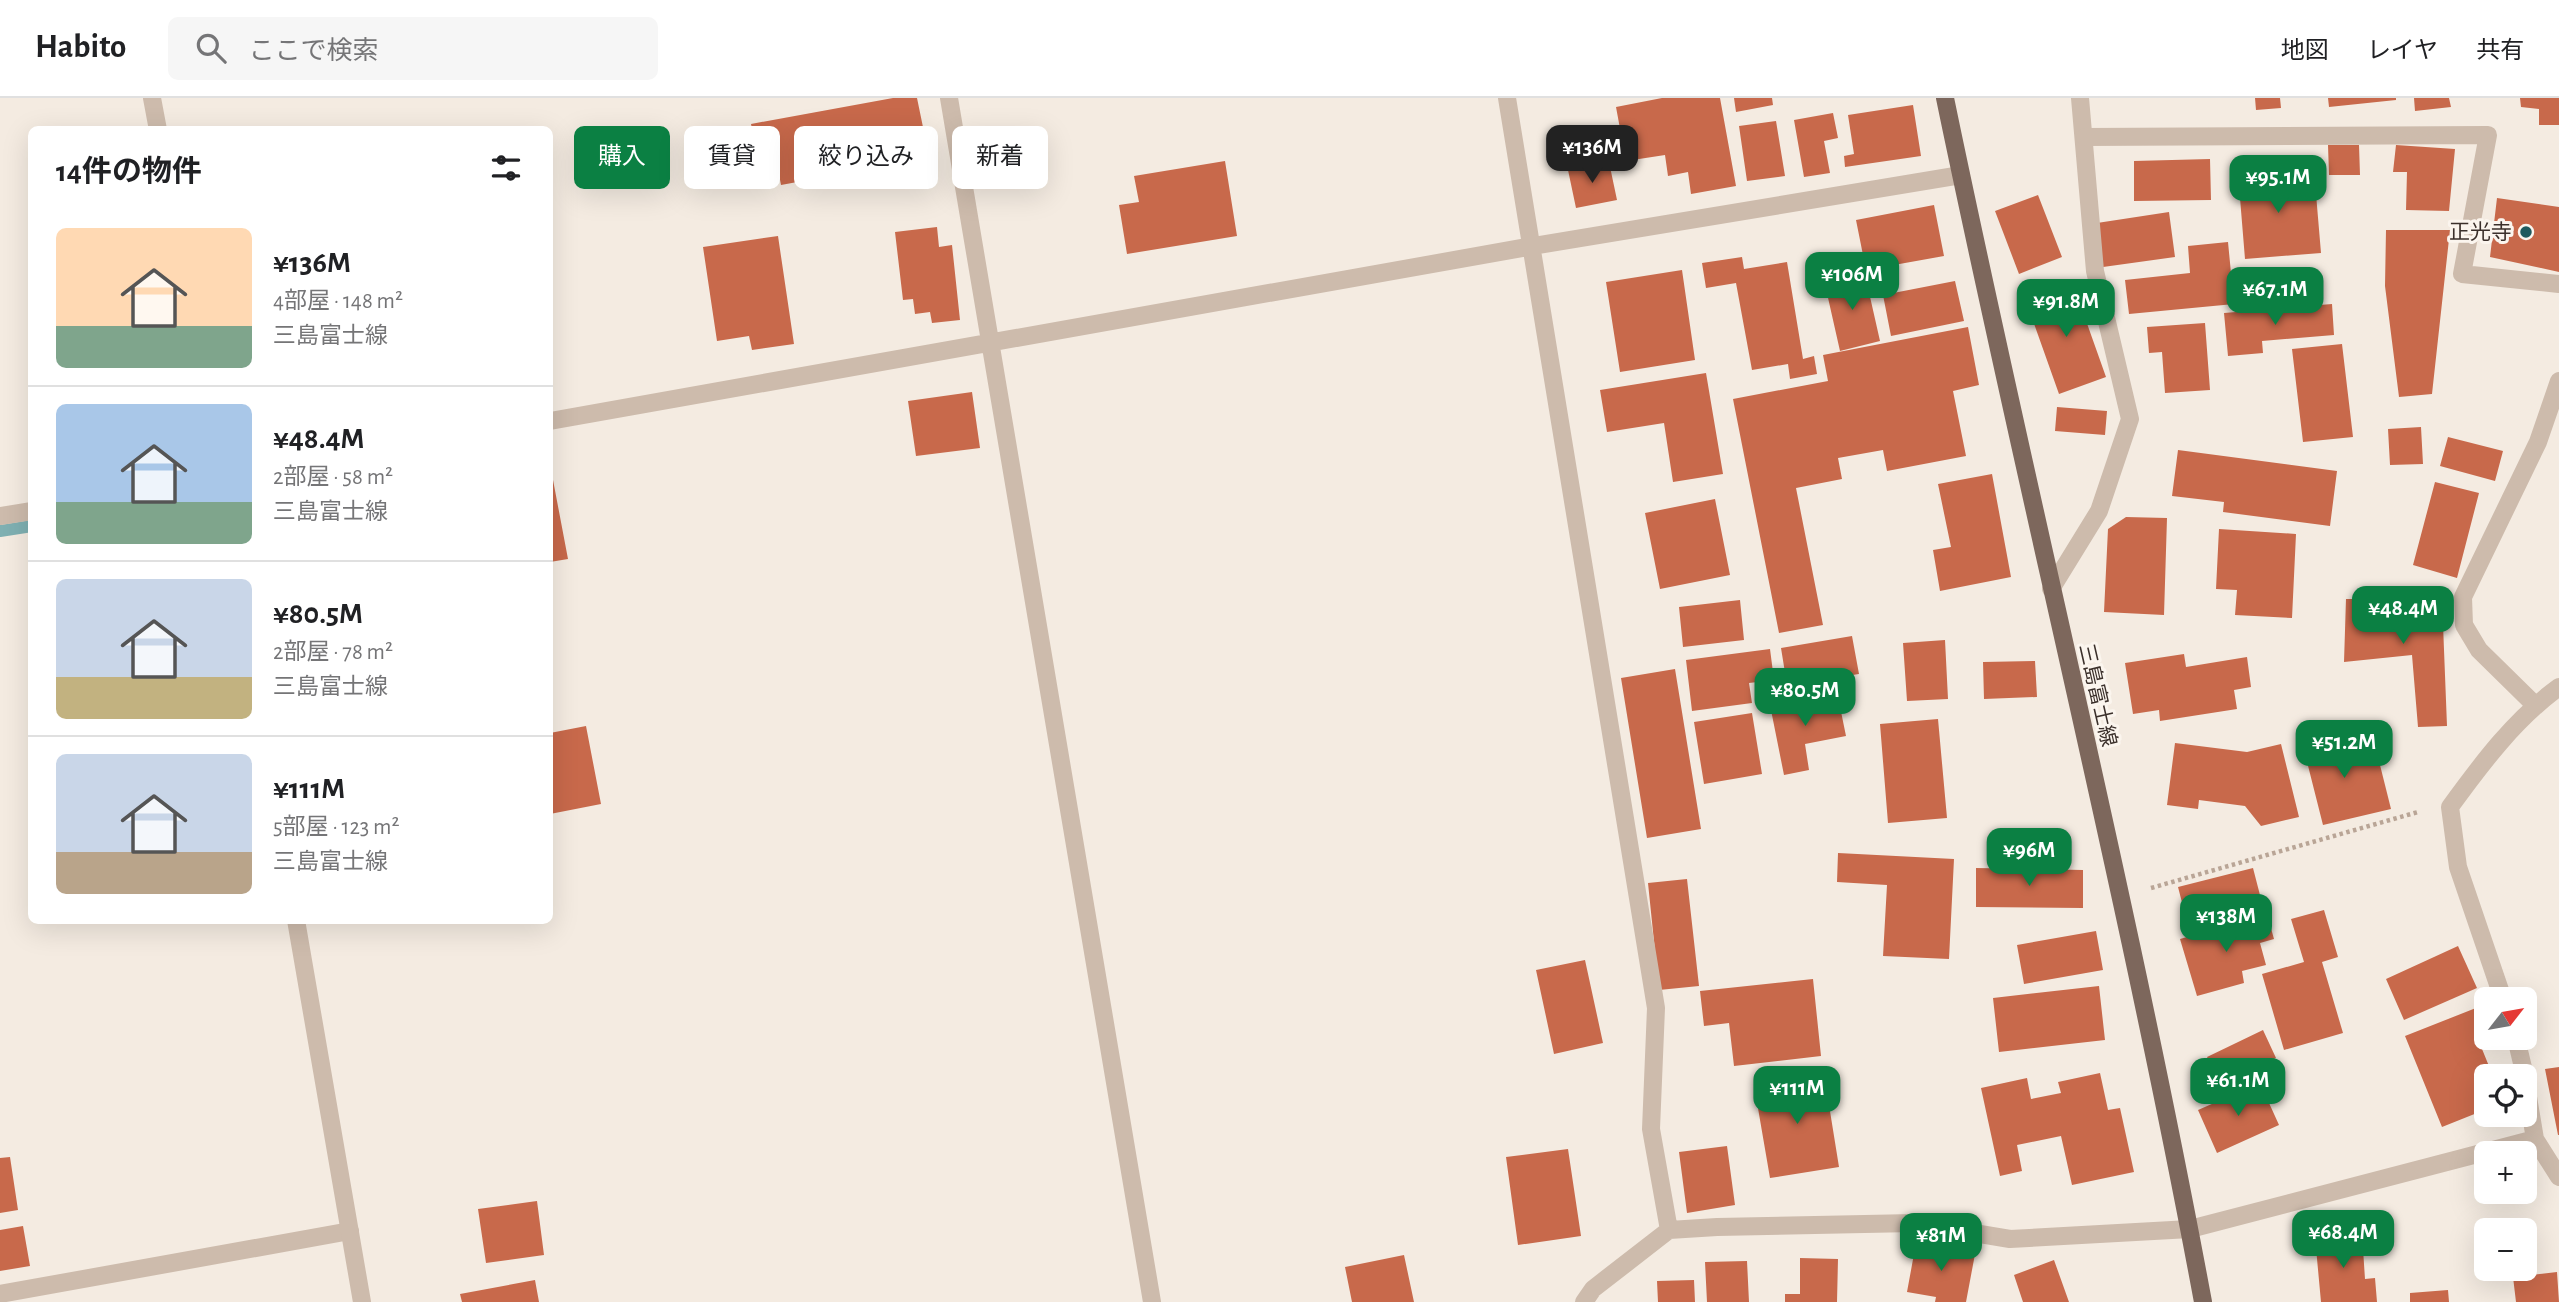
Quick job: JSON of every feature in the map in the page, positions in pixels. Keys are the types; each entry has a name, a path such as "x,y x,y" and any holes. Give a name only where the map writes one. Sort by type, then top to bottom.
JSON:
{"main road":[{"name":"三島富士線","path":"1945,98 2120,897 2203,1302"}],"street":[{"path":"152,98 157,126"},
{"path":"949,98 1152,1302"},
{"path":"1507,98 1656,1008 1651,1129 1669,1230"},
{"path":"2051,589 2099,511 2130,419 2095,271 2080,98"},
{"path":"2085,137 2487,135 2462,274 2559,284"},
{"path":"553,420 1533,246 1961,175"},
{"path":"2535,705 2479,650 2464,625 2463,597 2538,442 2559,381"},
{"path":"0,516 28,512"},
{"path":"2499,987 2458,867 2450,807 2480,765 2535,705 2559,688"},
{"path":"297,924 362,1302"},
{"path":"2533,1127 2535,1139 2559,1177"},
{"path":"1584,1302 1592,1289 1669,1230 1914,1223 2010,1239 2190,1229 2535,1139"},
{"path":"0,1294 350,1231"}],"path":[{"path":"2120,897 2424,811 2450,807"}],"building":[{"path":"893,98 917,98 923,126 794,126 794,183 781,185 780,126 751,124"},
{"path":"1662,98 1720,98 1736,186 1691,194 1688,172 1668,176 1665,155 1626,161 1616,107"},
{"path":"1734,98 1772,98 1773,105 1736,112"},
{"path":"2255,98 2280,98 2281,108 2256,110"},
{"path":"2328,98 2396,98 2396,100 2329,107"},
{"path":"2414,98 2449,98 2451,107 2415,111"},
{"path":"2520,98 2559,98 2559,125 2539,125 2539,109 2521,107"},
{"path":"1913,105 1921,156 1845,167 1844,156 1854,154 1848,115"},
{"path":"1833,113 1838,138 1824,141 1830,173 1804,177 1794,120"},
{"path":"1776,121 1785,176 1747,181 1739,126"},
{"path":"2328,145 2359,145 2360,175 2329,175"},
{"path":"2396,145 2455,149 2449,211 2406,210 2407,172 2393,172"},
{"path":"2210,159 2211,200 2134,201 2134,161"},
{"path":"1225,161 1237,236 1127,254 1119,205 1139,202 1134,176"},
{"path":"1609,162 1617,200 1576,208 1568,170"},
{"path":"2289,162 2293,195 2316,194 2321,253 2245,259 2240,198 2251,197 2248,165"},
{"path":"2038,195 2062,257 2019,274 1995,211"},
{"name":"正光寺","path":"2497,198 2559,207 2559,272 2490,257"},
{"path":"1934,205 1944,256 1866,270 1856,220"},
{"path":"2169,212 2175,257 2103,267 2097,223"},
{"path":"937,227 939,247 952,245 960,320 932,323 930,312 915,314 913,299 903,300 895,232"},
{"path":"2386,230 2450,230 2432,394 2399,397 2385,286"},
{"path":"778,236 794,344 752,350 749,336 717,341 703,247"},
{"path":"2228,242 2234,304 2129,314 2125,280 2190,273 2188,246"},
{"path":"1742,257 1744,269 1787,262 1803,359 1814,356 1817,374 1790,379 1788,364 1752,370 1736,283 1706,288 1702,263"},
{"path":"1682,270 1695,360 1620,372 1606,282"},
{"path":"1850,274 1852,283 1866,279 1880,341 1840,351 1824,280"},
{"path":"1955,281 1964,321 1891,336 1883,295"},
{"path":"2073,284 2106,377 2059,394 2026,301"},
{"path":"2332,304 2334,335 2262,341 2263,353 2228,356 2224,313"},
{"path":"2205,323 2210,390 2165,393 2162,352 2149,353 2147,327"},
{"path":"1968,327 1979,385 1953,391 1966,456 1887,471 1883,450 1838,458 1842,479 1796,488 1823,625 1779,633 1733,399 1828,381 1823,355"},
{"path":"2342,344 2353,437 2303,442 2292,349"},
{"path":"1706,373 1723,474 1673,482 1664,423 1607,432 1600,390"},
{"path":"972,392 980,448 916,456 908,401"},
{"path":"2057,407 2107,411 2105,435 2055,431"},
{"path":"2421,427 2423,464 2390,465 2388,429"},
{"path":"2448,437 2503,451 2495,481 2440,466"},
{"path":"2178,450 2337,471 2330,526 2223,512 2224,502 2172,496"},
{"path":"1992,474 2011,577 1940,591 1933,550 1951,547 1938,484"},
{"path":"553,480 568,559 553,562"},
{"path":"2435,482 2479,493 2457,578 2413,565"},
{"path":"1715,499 1730,575 1660,589 1645,513"},
{"path":"2126,517 2167,518 2164,615 2104,612 2108,529"},
{"path":"2219,529 2296,534 2292,618 2235,615 2237,590 2216,589"},
{"path":"2346,599 2442,599 2447,726 2418,727 2412,655 2344,662"},
{"path":"1740,600 1744,640 1683,647 1679,607"},
{"path":"1852,636 1859,674 1787,685 1781,648"},
{"path":"1945,640 1948,699 1907,701 1903,643"},
{"path":"1770,649 1774,680 1749,683 1752,703 1692,711 1686,660"},
{"path":"2184,654 2186,667 2247,657 2251,687 2234,690 2237,709 2160,721 2159,710 2133,714 2125,663"},
{"path":"2035,661 2037,697 1984,699 1983,662"},
{"path":"1675,669 1701,829 1647,838 1621,678"},
{"path":"1837,692 1846,736 1805,744 1809,770 1784,775 1770,705"},
{"path":"1752,713 1762,774 1704,784 1694,722"},
{"path":"1938,719 1947,818 1888,823 1880,724"},
{"path":"586,726 601,804 553,813 553,732"},
{"path":"2347,731 2355,766 2379,761 2391,809 2323,825 2302,742"},
{"path":"2175,743 2247,752 2281,744 2299,817 2261,826 2245,806 2199,800 2198,809 2167,805"},
{"path":"1838,853 1954,859 1949,959 1883,956 1887,885 1837,882"},
{"path":"1976,868 2083,870 2083,908 1976,907"},
{"path":"2253,868 2261,899 2186,918 2178,887"},
{"path":"1687,879 1699,986 1659,990 1648,883"},
{"path":"2324,910 2338,957 2322,962 2343,1033 2284,1050 2262,974 2304,962 2291,919"},
{"path":"2267,914 2274,939 2260,943 2266,965 2242,971 2244,983 2197,996 2180,939"},
{"path":"2096,931 2103,970 2024,984 2017,945"},
{"path":"2458,946 2477,987 2404,1020 2386,979"},
{"path":"1585,960 1603,1043 1554,1054 1536,970"},
{"path":"1813,979 1821,1056 1734,1066 1729,1023 1704,1026 1700,991"},
{"path":"2099,986 2105,1040 1999,1052 1993,998"},
{"path":"2474,1009 2474,1050 2482,1050 2488,1064 2474,1064 2474,1114 2442,1127 2405,1036"},
{"path":"2263,1030 2276,1058 2220,1084 2207,1057"},
{"path":"2559,1067 2559,1135 2558,1135 2545,1069"},
{"path":"2100,1073 2108,1110 2120,1108 2134,1172 2072,1185 2061,1136 2017,1145 2022,1171 2000,1176 1981,1088 2027,1078 2031,1099 2061,1093 2058,1082"},
{"path":"1824,1074 1839,1167 1770,1178 1754,1085"},
{"path":"2260,1083 2279,1125 2217,1153 2198,1110"},
{"path":"1727,1146 1735,1205 1687,1213 1679,1152"},
{"path":"1568,1149 1581,1236 1518,1245 1506,1157"},
{"path":"10,1157 18,1210 0,1213 0,1158"},
{"path":"537,1201 544,1255 486,1263 478,1209"},
{"path":"23,1226 30,1266 0,1271 0,1230"},
{"path":"2362,1234 2365,1279 2375,1278 2377,1302 2321,1302 2315,1237"},
{"path":"1916,1243 1975,1254 1966,1302 1935,1302 1936,1297 1907,1292"},
{"path":"1404,1255 1414,1302 1352,1302 1345,1267"},
{"path":"1800,1258 1838,1259 1837,1302 1785,1302 1785,1294 1800,1294"},
{"path":"2054,1260 2069,1302 2023,1302 2014,1275"},
{"path":"1747,1261 1749,1302 1707,1302 1705,1262"},
{"path":"2557,1272 2559,1302 2516,1302 2513,1281 2537,1281 2537,1274"},
{"path":"535,1280 539,1302 462,1302 460,1294"},
{"path":"1694,1280 1695,1302 1658,1302 1657,1281"},
{"path":"2448,1290 2449,1302 2410,1302 2410,1293"}],"waterway":[{"path":"0,531 28,527"}],"place":[{"name":"正光寺","path":"2526,232"}]}
